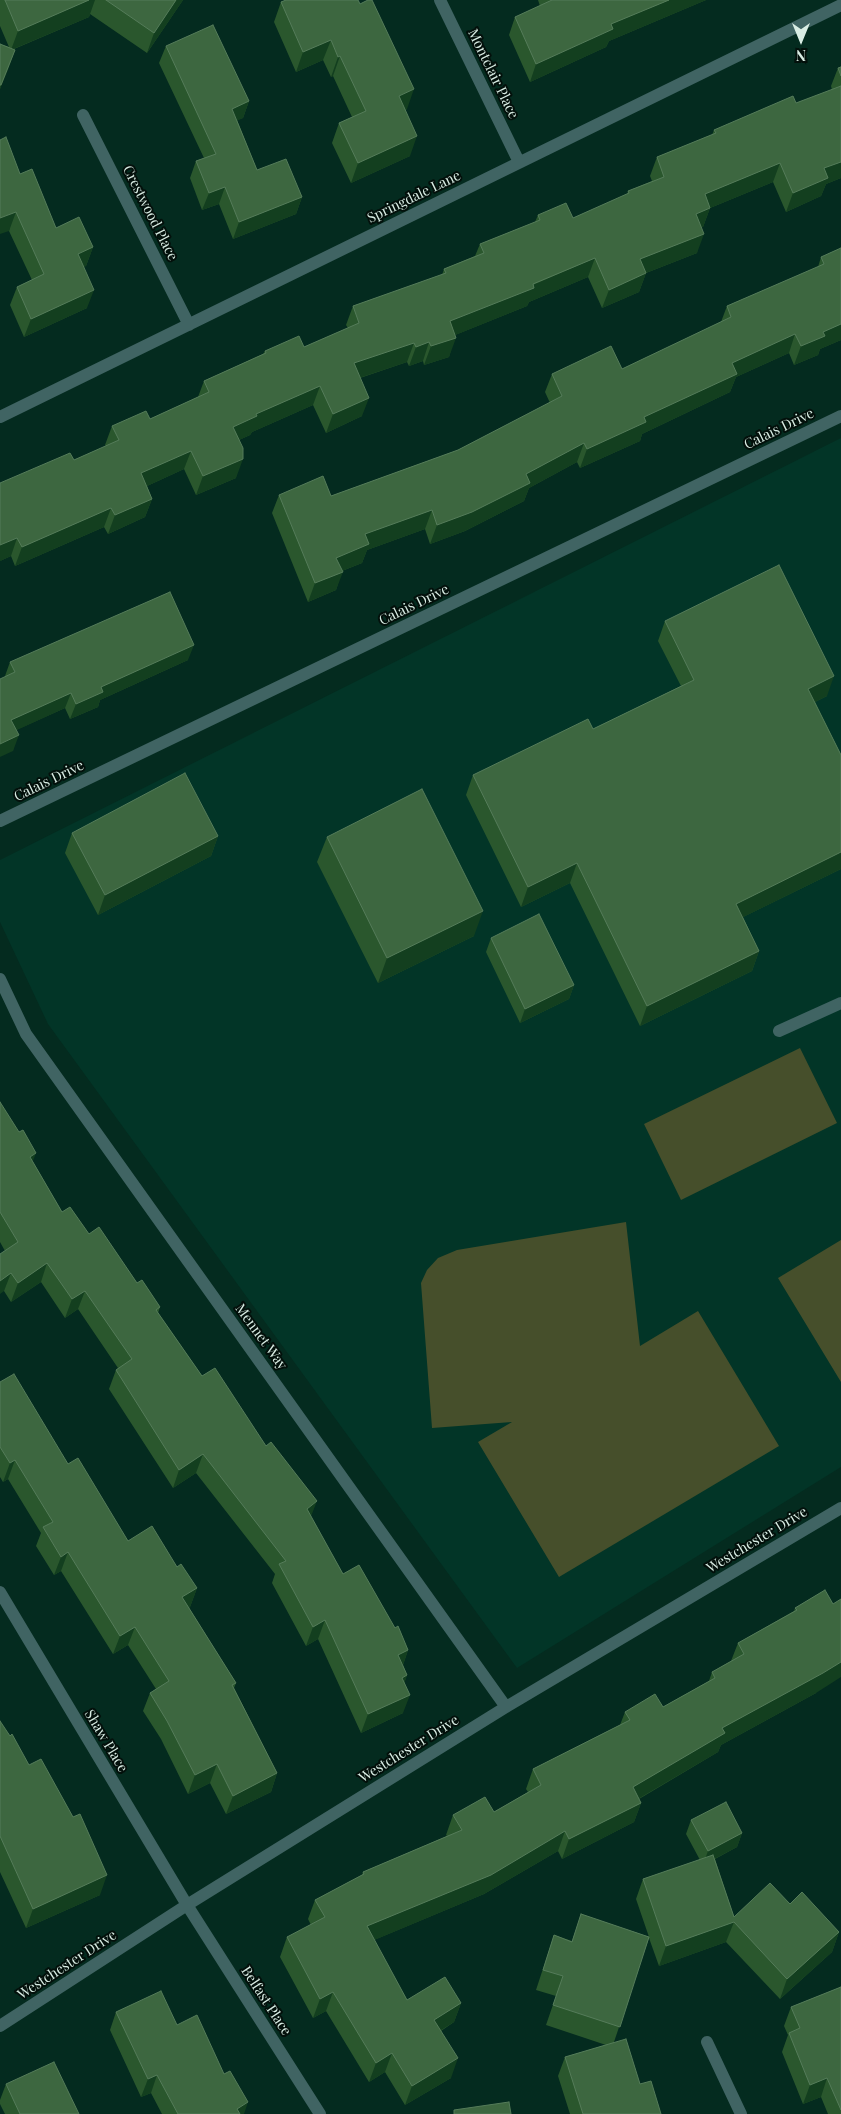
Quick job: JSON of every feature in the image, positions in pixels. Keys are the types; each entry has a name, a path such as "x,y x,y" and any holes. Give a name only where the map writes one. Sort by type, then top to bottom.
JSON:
{"street":[{"name":"Montclair Place","path":"440,0 519,162"},
{"name":"Springdale Lane","path":"0,417 841,6"},
{"name":"Crestwood Place","path":"83,115 189,325"},
{"name":"Calais Drive","path":"0,821 841,416"},
{"name":"Mennet Way","path":"0,980 26,1034 506,1706"},
{"path":"780,1032 841,1003"},
{"name":"Westchester Drive","path":"0,2026 187,1905 506,1706 841,1508"},
{"name":"Shaw Place","path":"0,1592 187,1905"},
{"name":"Belfast Place","path":"187,1905 320,2114"},
{"path":"707,2042 740,2114"}],"shaded area":[{"path":"841,438 841,1467 517,1668 48,1024 0,922 0,860"},
{"path":"800,1048 837,1123 681,1200 644,1124"},
{"path":"626,1222 640,1346 698,1311 779,1446 559,1577 478,1442 512,1422 432,1428 421,1283 427,1270 438,1258 457,1250"},
{"path":"841,1240 841,1382 778,1278"}],"building":[{"path":"5,0 89,0 18,31"},
{"path":"106,0 176,0 154,33"},
{"path":"286,0 358,0 360,4 372,0 414,89 399,96 417,136 358,163 339,123 366,111 331,40 303,52 281,2"},
{"path":"552,0 669,0 611,24 613,29 536,64 515,17"},
{"path":"213,25 249,101 232,109 257,170 286,159 302,197 239,222 225,187 209,193 196,161 216,154 166,46"},
{"path":"0,44 15,50 1,85 0,85"},
{"path":"841,86 841,162 824,168 828,178 793,193 780,163 705,194 710,208 696,214 704,234 640,259 646,273 609,290 595,258 533,284 534,288 450,321 456,338 431,346 429,342 416,347 414,343 354,363 369,398 333,414 320,386 256,414 257,416 233,427 243,448 243,459 203,476 191,451 141,473 152,499 115,515 111,508 22,547 17,538 0,545 0,483 70,453 74,460 119,440 112,426 146,411 150,419 209,392 204,381 266,353 265,351 299,336 304,347 359,323 353,306 446,273 444,269 484,253 480,244 540,220 538,215 566,203 573,218 629,193 628,191 664,177 657,157 716,133 714,130 793,96 796,103"},
{"path":"6,137 20,174 32,169 56,228 79,217 93,247 78,254 94,290 31,319 17,287 44,274 16,212 0,218 0,140"},
{"path":"841,248 841,324 823,332 825,336 801,346 795,334 732,363 737,374 644,417 646,422 587,449 584,443 526,474 530,483 472,512 437,525 432,510 365,534 369,544 336,558 343,572 315,583 279,495 323,476 331,496 458,450 562,396 552,374 611,346 622,369 731,317 727,306 824,264 821,257"},
{"path":"779,565 834,676 808,689 841,755 841,852 736,904 759,951 647,1006 577,863 528,887 473,775 588,719 593,729 694,680 665,621"},
{"path":"170,592 194,645 101,687 103,692 76,704 71,693 11,720 19,735 0,744 0,679 15,672 10,662"},
{"path":"185,773 218,836 105,895 72,833"},
{"path":"422,789 483,911 387,958 327,837"},
{"path":"539,914 574,985 525,1009 491,938"},
{"path":"0,1102 19,1132 23,1130 36,1153 30,1157 62,1212 70,1207 89,1234 99,1227 137,1283 142,1280 160,1307 156,1310 202,1376 215,1368 266,1446 271,1442 317,1501 307,1509 343,1574 359,1565 395,1628 398,1626 408,1650 398,1655 407,1675 402,1678 410,1695 368,1714 325,1620 313,1627 279,1564 286,1561 203,1454 179,1470 116,1370 132,1359 85,1291 72,1299 47,1263 18,1283 11,1273 0,1281 0,1254 18,1242 0,1212"},
{"path":"14,1374 68,1464 78,1458 128,1541 152,1526 177,1567 181,1564 197,1588 182,1597 236,1683 232,1685 277,1773 233,1796 217,1764 195,1775 150,1693 169,1681 135,1627 120,1636 68,1552 61,1557 43,1527 53,1522 15,1460 10,1463 0,1447 0,1382"},
{"path":"825,1590 833,1604 841,1599 841,1662 722,1728 725,1733 633,1787 641,1803 569,1839 565,1831 491,1875 367,1926 407,2000 445,1977 461,2003 434,2020 458,2058 412,2086 392,2053 376,2063 333,1992 320,1999 287,1937 325,1917 315,1900 364,1874 363,1872 462,1830 453,1815 485,1797 494,1812 541,1785 533,1769 630,1720 625,1712 655,1694 663,1707 715,1678 712,1672 744,1654 738,1643 797,1610 795,1608"},
{"path":"0,1721 10,1736 12,1734 29,1765 41,1759 73,1817 80,1814 107,1875 33,1909 0,1836"},
{"path":"726,1802 742,1833 708,1851 691,1820"},
{"path":"713,1855 734,1917 770,1883 790,1904 802,1892 839,1932 787,1979 734,1922 666,1946 643,1879"},
{"path":"581,1914 649,1937 620,2027 553,2005 563,1976 543,1970 554,1935 572,1942"},
{"path":"841,1987 841,2110 827,2078 810,2085 789,2033 800,2028 791,2007"},
{"path":"161,1991 177,2025 197,2015 224,2074 230,2071 248,2102 237,2109 240,2114 178,2114 157,2075 148,2079 116,2012"},
{"path":"626,2039 640,2084 651,2081 661,2114 583,2114 565,2057"},
{"path":"54,2062 79,2114 20,2114 6,2084"},
{"path":"509,2102 511,2114 454,2114 454,2110"}]}
